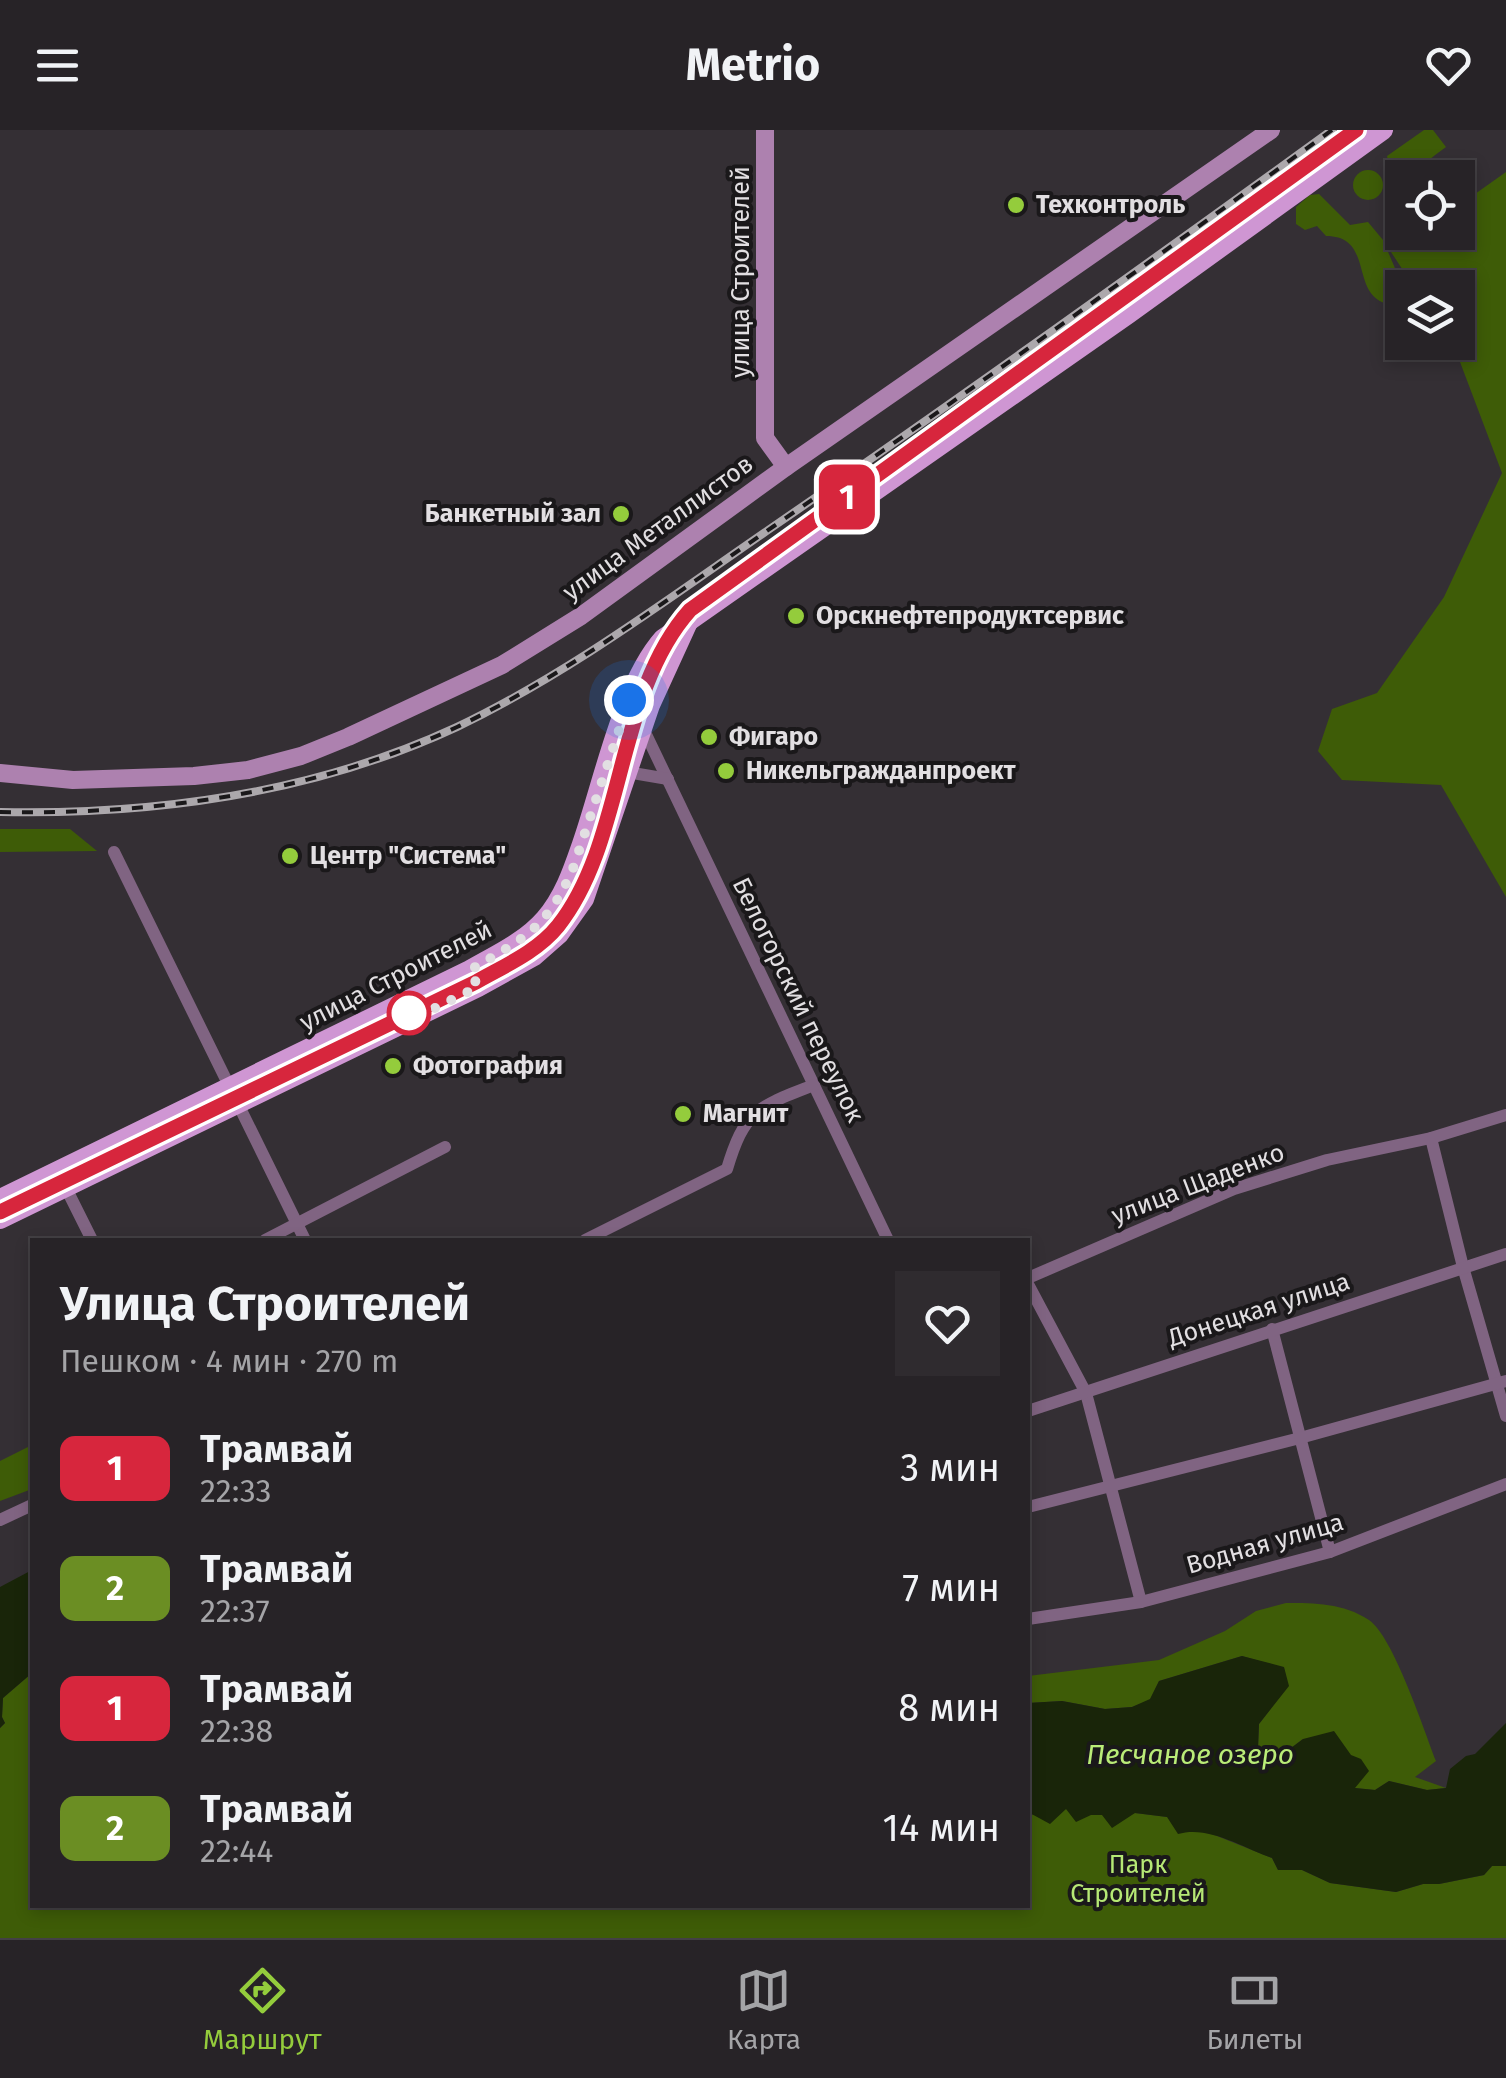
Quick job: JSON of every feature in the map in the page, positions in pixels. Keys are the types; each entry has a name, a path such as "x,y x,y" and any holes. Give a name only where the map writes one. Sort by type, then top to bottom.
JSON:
{"main road":[{"name":"улица Строителей","path":"765,130 765,438 786,467"},
{"name":"улица Металлистов","path":"0,773 72,780 248,770 312,752 502,665 581,616 786,467 1272,130"},
{"name":"улица Строителей","path":"0,1219 62,1179 474,978 526,938 564,893 612,787 640,702 636,677 651,653 690,618 1128,314 1383,130"},
{"name":"улица Строителей","path":"0,1198 62,1179"}],"street":[{"name":"Белогорский переулок","path":"632,725 668,779 887,1238"},
{"path":"612,787 668,779"},
{"path":"114,852 304,1238"},
{"path":"588,1238 727,1169 735,1143 751,1115 814,1085"},
{"name":"улица Щаденко","path":"1030,1280 1234,1189 1328,1160 1431,1138 1506,1114"},
{"path":"1431,1138 1463,1267 1501,1383 1506,1416"},
{"path":"269,1238 445,1147"},
{"path":"62,1179 91,1238"},
{"name":"Донецкая улица","path":"1030,1410 1506,1254"},
{"path":"1030,1285 1086,1393 1140,1602"},
{"path":"1272,1329 1330,1552"},
{"path":"1030,1507 1501,1383"},
{"name":"Водная улица","path":"1030,1619 1140,1602 1330,1552 1506,1484"},
{"path":"0,1520 30,1506"}],"green space":[{"path":"1424,130 1433,130 1446,147 1428,160 1388,160 1387,156"},
{"path":"1368,170 1378,175 1383,185 1378,195 1368,200 1358,195 1353,185 1358,175"},
{"path":"1506,172 1506,897 1441,785 1342,780 1318,751 1332,709 1377,693 1444,597 1502,473 1459,360 1475,360 1475,270 1403,270 1391,252 1475,250 1475,194"},
{"path":"1319,194 1350,225 1368,222 1383,240 1396,270 1385,270 1385,302 1369,290 1351,245 1326,236 1317,226 1305,230 1296,224 1296,207 1310,195"},
{"path":"0,829 70,829 97,851 0,852"},
{"path":"30,1446 30,1490 0,1501 0,1461"},
{"path":"1286,1603 1318,1604 1339,1607 1369,1620 1388,1644 1436,1761 1415,1777 1446,1788 1427,1790 1389,1781 1375,1790 1354,1788 1351,1756 1303,1739 1271,1763 1258,1748 1259,1724 1288,1686 1284,1668 1242,1656 1159,1681 1150,1700 1132,1707 1105,1709 1062,1701 1030,1703 1030,1676 1159,1660 1225,1631 1256,1611"},
{"name":"Парк Строителей","path":"30,1675 30,1908 1030,1908 1030,1814 1066,1809 1091,1815 1135,1813 1168,1817 1191,1830 1212,1834 1272,1858 1278,1870 1302,1870 1330,1883 1396,1892 1484,1875 1492,1866 1506,1866 1506,1938 0,1938 3,1698"}],"water":[{"path":"30,1571 30,1675 3,1698 5,1723 0,1728 0,1587"},
{"name":"Песчаное озеро","path":"1242,1656 1284,1667 1289,1686 1259,1724 1258,1748 1271,1763 1303,1739 1334,1731 1351,1755 1361,1759 1369,1771 1355,1788 1375,1790 1389,1781 1427,1790 1446,1788 1450,1769 1475,1754 1506,1723 1506,1866 1492,1866 1484,1875 1396,1892 1330,1883 1302,1870 1278,1870 1272,1858 1226,1839 1202,1833 1178,1834 1167,1817 1135,1813 1112,1828 1102,1815 1076,1822 1066,1809 1050,1824 1030,1813 1030,1703 1062,1701 1105,1709 1132,1707 1150,1699 1159,1681"}],"tram line":[{"path":"0,1212 476,982 540,943 558,926 580,891 597,852 647,683 665,645 690,610 1356,130"},
{"name":"1","path":"0,1212 476,982 530,952 556,928 578,896 646,688 673,631 690,610 1356,130"}],"railway":[{"path":"0,812 175,804 291,784 403,750 499,706 659,606 1332,130"}],"place":[{"name":"Техконтроль","path":"1016,205"},
{"name":"Банкетный зал","path":"621,514"},
{"name":"Орскнефтепродуктсервис","path":"796,616"},
{"name":"Фигаро","path":"709,737"},
{"name":"Никельгражданпроект","path":"726,771"},
{"name":"Центр \"Система\"","path":"290,856"},
{"name":"Фотография","path":"393,1066"},
{"name":"Магнит","path":"683,1114"}],"route":[{"path":"409,1013 400,1025 478,987 470,970 526,938 564,893 629,700"}]}
